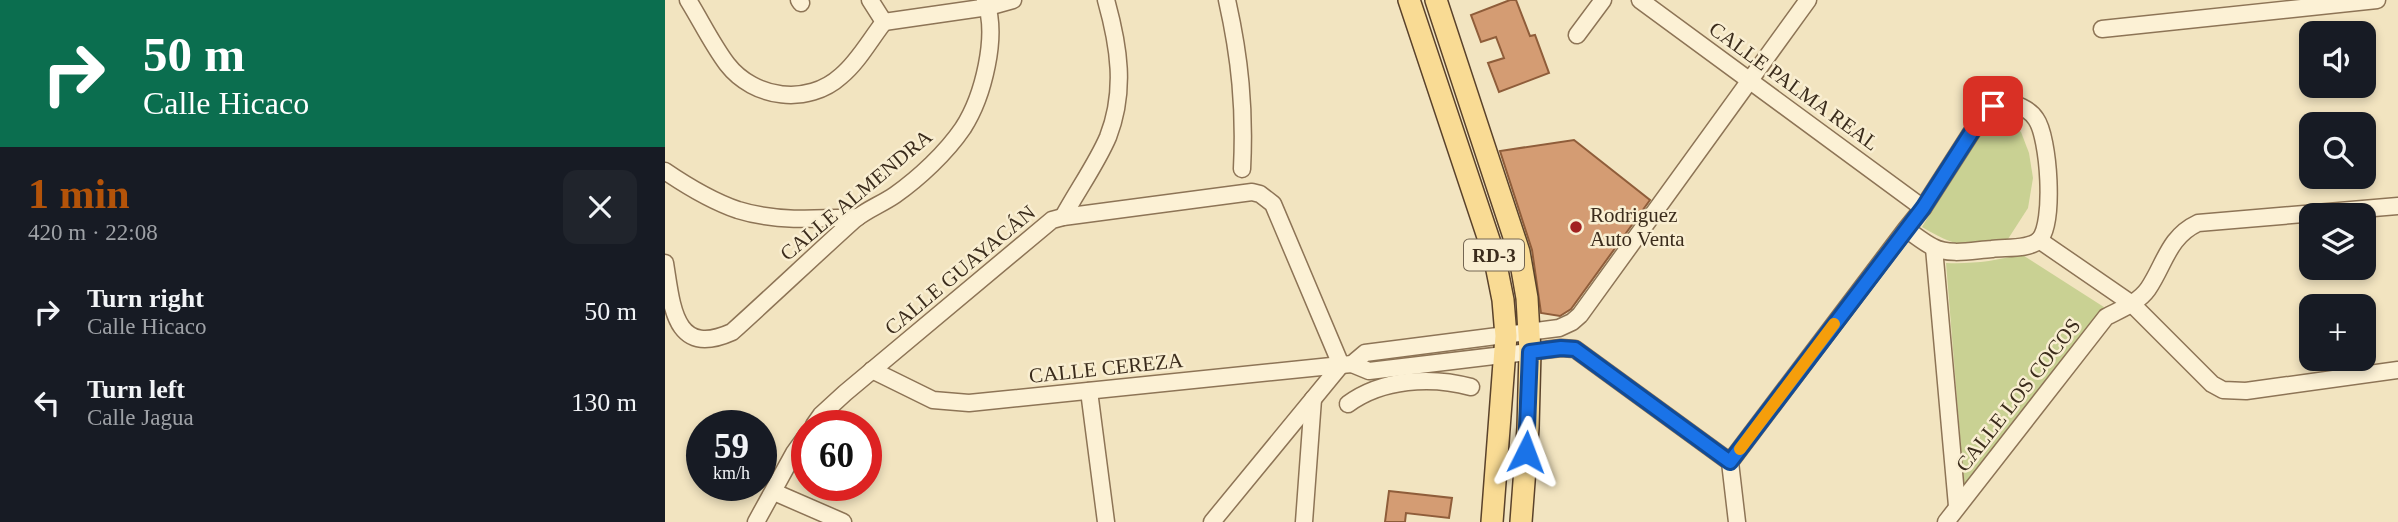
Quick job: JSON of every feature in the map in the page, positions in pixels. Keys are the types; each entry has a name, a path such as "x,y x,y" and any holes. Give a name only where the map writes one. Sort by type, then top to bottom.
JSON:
{"main road":[{"name":"RD-3","path":"1409,0 1494,255 1503,300 1505,345 1492,522"},
{"name":"RD-3","path":"1436,0 1519,252 1527,298 1528,428 1521,522"}],"street":[{"path":"688,0 728,65 741,78 755,88 776,94 799,95 816,91 843,75 884,22 1013,0"},
{"path":"870,0 884,22"},
{"path":"1063,216 1108,137 1120,88 1117,40 1106,0"},
{"path":"1227,0 1243,87 1242,169"},
{"path":"1577,35 1602,0"},
{"name":"CALLE PALMA REAL","path":"1640,0 1923,208"},
{"path":"1529,343 1572,323 1580,315 1808,0"},
{"path":"2102,29 2377,0"},
{"name":"CALLE ALMENDRA","path":"665,263 676,321 699,339 715,339 732,332 857,217 896,194 937,158 963,127 977,98 986,68 991,40 987,4"},
{"path":"1737,522 1730,462 1906,229 1923,208 1982,116 1993,106 2005,101 2030,112 2042,132 2048,178 2046,228 2039,240 2029,245 1943,251 1906,229"},
{"path":"665,171 684,184 737,210 796,218 857,217"},
{"name":"CALLE GUAYACÁN","path":"827,410 1052,220 1063,216 1242,192 1259,194 1273,204 1346,364"},
{"name":"CALLE LOS COCOS","path":"1946,522 2106,317 2132,304 2148,289 2173,242 2184,229 2198,223 2398,206"},
{"path":"2039,240 2132,304 2201,375 2223,390 2246,391 2398,370"},
{"path":"1934,248 1957,506"},
{"path":"1559,328 1561,348"},
{"path":"1505,345 1529,343 1575,349 1730,462"},
{"name":"CALLE CEREZA","path":"872,370 933,400 969,403 1346,364 1365,354 1505,345"},
{"name":"CALLE CEREZA","path":"1346,364 1369,371 1410,374 1505,345"},
{"path":"1212,522 1313,399 1346,364"},
{"path":"1348,404 1410,374 1471,387"},
{"path":"1089,391 1107,522"},
{"path":"1304,522 1313,399"},
{"path":"777,486 791,459"},
{"path":"777,493 843,522"},
{"path":"756,522 769,501"}],"green space":[{"path":"2002,113 2021,132 2029,153 2033,178 2028,208 2008,239 1983,245 1963,245 1922,227 1983,127"},
{"path":"2021,254 2107,309 1964,485 1946,263 1984,262"}],"building":[{"path":"1516,0 1530,36 1535,35 1549,73 1499,92 1488,63 1504,58 1496,37 1481,42 1471,15"},
{"name":"Rodriguez Auto Venta","path":"1574,140 1650,200 1571,309 1560,316 1541,313 1532,250 1500,151"},
{"path":"1389,491 1452,498 1449,518 1406,513 1405,522 1385,522"}],"slow traffic":[{"path":"1740,449 1834,324"}],"place":[{"name":"Rodriguez Auto Venta","path":"1576,227"}],"route":[{"path":"1526,452 1530,352 1561,348 1575,349 1608,371 1730,462 1923,208 1982,116 1993,106"}]}
